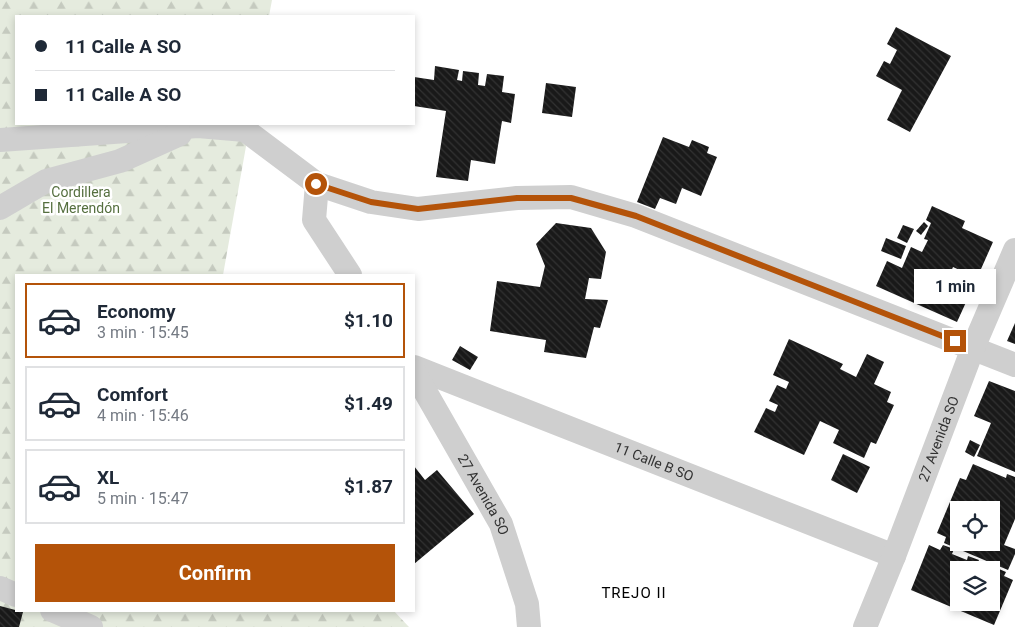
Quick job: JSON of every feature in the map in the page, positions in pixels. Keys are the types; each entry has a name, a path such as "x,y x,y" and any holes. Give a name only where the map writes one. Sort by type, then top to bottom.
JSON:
{"street":[{"path":"0,208 46,182 120,160 198,126"},
{"path":"0,140 198,126 245,130 316,184 371,202 418,209 517,198 571,198 636,216 1015,365"},
{"path":"316,184 314,220 349,274"},
{"name":"27 Avenida SO","path":"865,627 973,348 1015,250"},
{"name":"11 Calle B SO","path":"415,367 894,556"},
{"name":"27 Avenida SO","path":"415,374 501,524 527,604 529,627"},
{"path":"0,588 15,595"},
{"path":"57,612 91,626"}],"green space":[{"name":"Cordillera El Merendón","path":"0,0 272,0 269,15 15,15 15,125 250,125 223,274 15,274 15,612 395,612 409,627 0,627"}],"building":[{"path":"896,27 951,56 910,132 887,120 902,90 876,76 884,61 890,64 897,50 887,44"},
{"path":"435,66 459,70 457,80 462,81 463,71 479,73 478,85 485,86 487,74 504,76 502,92 515,94 511,123 502,121 495,164 471,160 468,181 436,177 446,111 415,106 415,77 434,80"},
{"path":"546,83 576,87 572,117 542,113"},
{"path":"663,137 689,147 692,140 709,147 707,153 717,157 701,196 682,188 676,204 660,198 655,209 637,202"},
{"path":"932,206 965,221 962,228 993,242 977,278 953,267 949,276 973,287 957,322 876,286 887,261 902,268 911,247 922,252 928,240 924,239 931,223 926,220"},
{"path":"924,222 928,226 921,235 916,231"},
{"path":"556,223 591,228 606,252 601,279 589,278 585,299 608,300 600,328 594,327 586,358 544,352 546,340 490,331 497,281 540,287 545,266 536,244"},
{"path":"903,225 914,229 907,243 897,238"},
{"path":"886,238 906,246 901,259 881,251"},
{"path":"1015,323 1015,344 1007,341"},
{"path":"789,339 843,364 840,369 856,377 867,354 884,362 874,384 891,392 887,402 894,405 876,444 871,442 864,458 833,443 839,430 820,421 804,455 754,432 766,408 775,412 778,405 769,401 777,385 786,389 789,382 773,375"},
{"path":"460,346 478,357 470,370 452,360"},
{"path":"989,381 1015,391 1015,472 977,456 991,423 974,416"},
{"path":"970,440 980,445 974,457 965,452"},
{"path":"843,454 870,467 857,493 831,480"},
{"path":"973,464 1006,478 1007,474 1015,477 1015,519 1004,545 1015,549 1015,554 1008,570 1000,567 1000,561 987,561 963,551 1000,551 1000,501 950,501 960,478 966,480"},
{"path":"415,467 425,480 437,470 474,514 415,563"},
{"path":"950,502 950,546 944,543 946,537 937,533"},
{"path":"929,545 940,550 943,545 950,548 950,551 953,551 952,554 967,560 968,556 979,560 950,561 950,606 911,590"},
{"path":"1000,569 1006,572 1004,576 1013,580 1000,611"},
{"path":"0,606 15,610 15,612 23,612 19,627 0,627"},
{"path":"961,611 1000,611 994,625"}],"district":[{"name":"TREJO II","path":"634,593"}],"route":[{"path":"316,184 371,202 418,209 517,198 571,198 636,216 955,341"}]}
